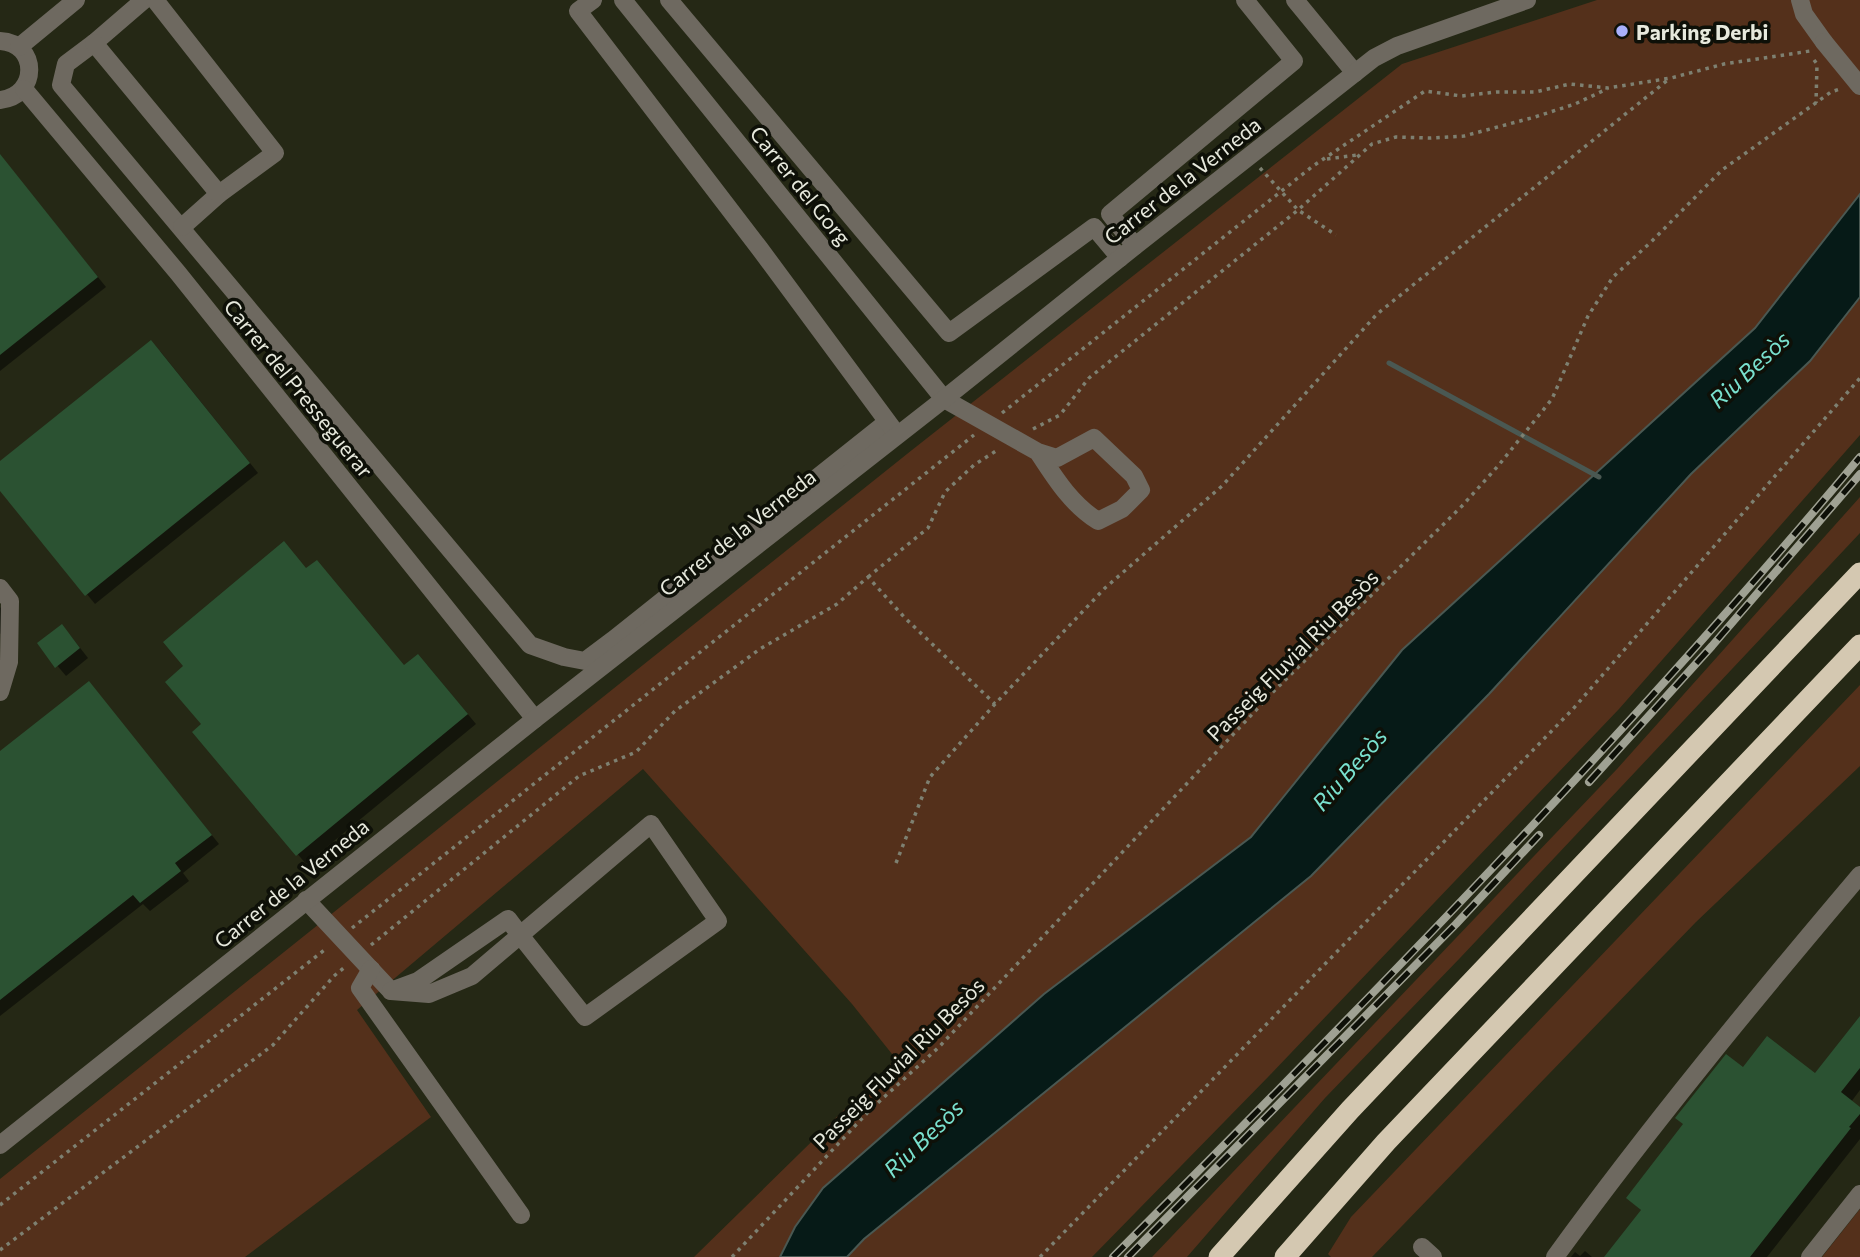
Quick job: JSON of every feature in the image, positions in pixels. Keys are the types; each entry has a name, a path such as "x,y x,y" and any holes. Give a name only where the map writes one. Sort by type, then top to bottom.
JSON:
{"highway":[{"path":"1219,1257 1359,1100 1860,573"},
{"path":"1285,1257 1387,1142 1860,645"}],"street":[{"path":"19,47 76,0"},
{"path":"144,0 66,64 61,85 530,645 585,661 892,428 760,249 578,11 593,0"},
{"path":"155,0 275,153 219,194 182,227"},
{"name":"Carrer del Gorg","path":"622,0 944,399"},
{"path":"669,0 949,334 1094,227 1120,258"},
{"path":"1135,246 1110,214 1294,61 1245,0"},
{"path":"1295,0 1355,73"},
{"name":"Carrer de la Verneda","path":"0,1145 535,719 892,428 944,399 1374,58 1397,46 1527,0"},
{"path":"1800,0 1817,47 1855,85"},
{"path":"0,41 19,47 27,57 30,68 24,89 11,98 0,100"},
{"path":"94,43 219,194"},
{"name":"Carrer del Presseguerar","path":"24,89 178,273 535,719"},
{"path":"178,273 202,255"},
{"path":"944,399 1038,452 1057,458 1094,438 1134,476 1141,490 1122,509 1098,521 1073,501 1038,452"},
{"path":"0,588 10,601 5,645 9,662 0,692"},
{"path":"306,900 391,991 429,994 472,976 520,935 651,824 718,921 584,1017 520,935 508,919 418,981 391,991"},
{"path":"1555,1257 1762,991 1860,875"},
{"path":"371,969 360,988 521,1214"},
{"path":"1810,1257 1860,1194"}],"path":[{"path":"0,1205 1282,191 1322,160 1425,91 1462,96 1496,92 1535,92 1570,84 1608,88 1671,78 1724,64 1817,47 1816,103"},
{"path":"896,863 930,777 1105,588 1222,486 1377,314 1671,78"},
{"name":"Passeig Fluvial Riu Besòs","path":"732,1257 870,1110 939,1047 1274,691 1351,618 1489,476 1552,399 1588,316 1613,277 1722,170 1831,92 1855,85"},
{"path":"0,1250 273,1045 334,976 579,776 636,752 675,710 760,649 837,604 928,528 946,492 974,465 1014,438 1060,415 1089,378 1298,210 1372,144 1396,137 1464,136 1575,104 1608,88"},
{"path":"1322,160 1359,154"},
{"path":"1249,156 1298,210 1336,235"},
{"path":"1040,1257 1573,709 1860,378"},
{"path":"868,578 905,618 995,704"}],"shaded area":[{"path":"1597,0 1860,0 1860,194 1755,328 1402,650 1251,837 1044,994 823,1188 795,1227 780,1257 694,1257 896,1059 852,1004 643,769 357,1010 431,1117 245,1257 0,1257 0,1179 912,450 1402,64"},
{"path":"1860,297 1860,435 1619,709 1269,1076 1092,1257 847,1257 864,1239 1311,876 1489,694 1691,474 1810,361"},
{"path":"1860,497 1860,533 1325,1098 1187,1257 1152,1257 1617,769"},
{"path":"1860,685 1860,766 1696,922 1372,1257 1331,1257 1328,1254 1351,1217"},
{"path":"1860,1209 1860,1257 1822,1257"}],"water":[{"name":"Riu Besòs","path":"1860,194 1860,297 1810,361 1691,474 1489,694 1311,876 864,1239 847,1257 780,1257 795,1227 823,1188 1044,994 1251,837 1402,650 1755,328"}],"building":[{"path":"0,154 98,277 0,355"},
{"path":"151,340 250,463 85,596 0,491 0,461"},
{"path":"284,541 306,568 317,560 404,665 418,654 468,714 296,856 192,732 201,724 165,682 183,666 163,642"},
{"path":"62,624 80,648 55,668 37,643"},
{"path":"89,681 212,835 175,863 181,871 140,903 133,895 0,1000 0,751"},
{"path":"1860,1016 1860,1068 1841,1092 1860,1107 1860,1114 1750,1257 1604,1257 1641,1210 1626,1198 1683,1124 1675,1118 1726,1054 1743,1067 1767,1036 1815,1073"}],"waterway":[{"path":"1389,363 1599,477"}],"railway":[{"path":"1113,1257 1496,865 1681,664 1860,457"},
{"path":"1589,782 1712,646 1860,474"},
{"path":"1128,1257 1456,924 1539,835"}],"place":[{"name":"Parking Derbi","path":"1622,31"}]}
